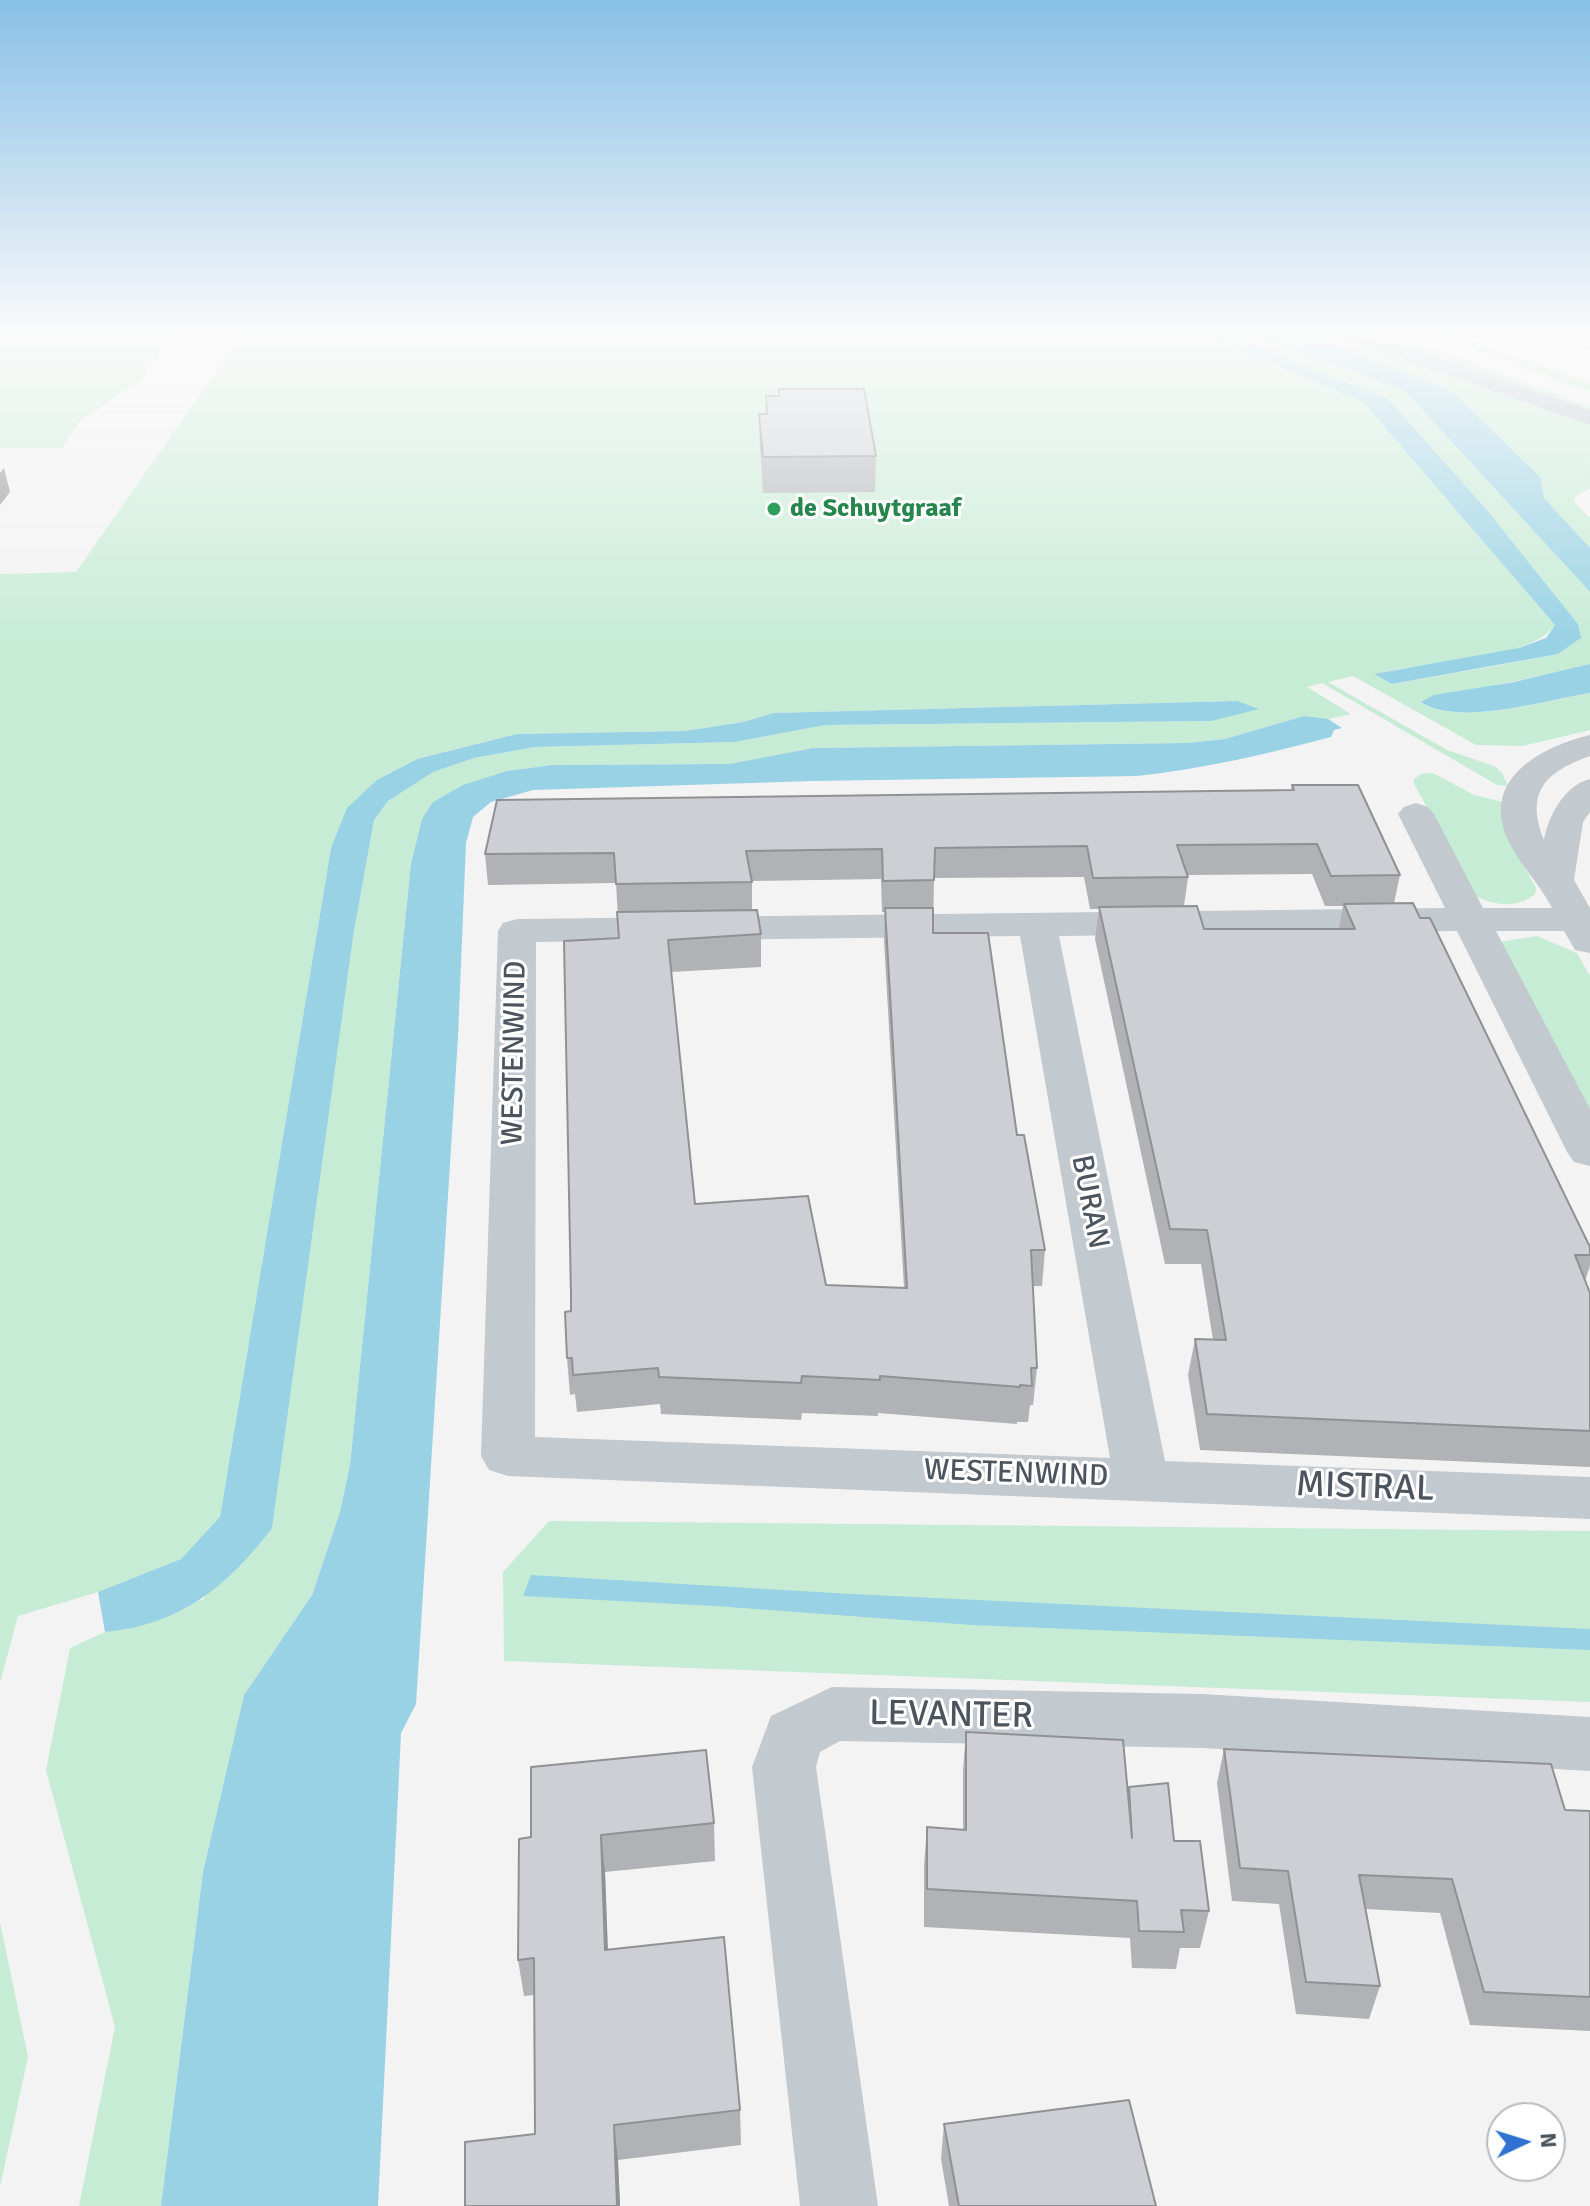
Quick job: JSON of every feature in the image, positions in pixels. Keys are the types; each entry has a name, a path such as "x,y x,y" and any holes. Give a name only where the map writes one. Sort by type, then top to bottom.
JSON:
{"street":[{"path":"1583,932 1555,880 1526,841 1517,811 1519,795 1538,768 1570,751 1590,745"},
{"path":"1555,880 1565,821 1590,789"},
{"path":"1416,814 1590,1152"},
{"name":"WESTENWIND","path":"1141,1479 508,1456 517,931 1470,919 1583,932"},
{"name":"BURAN","path":"1037,925 1141,1479"},
{"name":"MISTRAL","path":"1141,1479 1590,1498"},
{"name":"LEVANTER","path":"839,2206 784,1767 793,1735 832,1714 1202,1721 1590,1744"}],"green space":[{"path":"0,436 70,436 62,448 0,448"},
{"path":"171,436 1392,436 1555,625 1541,637 1498,654 1376,675 1392,684 1558,654 1580,639 1578,624 1487,510 1421,436 1446,436 1590,592 1590,664 1421,702 1437,709 1479,712 1590,693 1590,730 1523,746 1476,745 1353,676 1328,682 1447,750 1494,766 1502,773 1508,786 1497,785 1322,683 1307,687 1351,714 1325,720 1304,716 1225,739 1187,743 813,748 729,764 552,765 507,771 422,819 411,863 350,1465 340,1512 312,1595 244,1695 203,1872 161,2206 79,2206 115,2027 46,1770 70,1648 105,1632 204,1599 353,937 374,820 388,801 432,772 474,758 535,747 735,742 825,725 1211,721 1237,701 773,713 743,722 685,731 517,734 417,759 377,780 331,848 220,1518 181,1559 98,1592 18,1616 0,1683 0,574 76,572"},
{"path":"1498,436 1590,436 1590,488 1574,498 1590,518 1590,548 1544,498 1540,477"},
{"path":"1433,773 1474,795 1503,802 1507,834 1536,888 1535,894 1513,904 1489,902 1474,895 1414,784 1414,779 1421,774"},
{"path":"1537,936 1577,953 1590,976 1590,1112 1499,942"},
{"path":"549,1521 1590,1531 1590,1702 504,1661 503,1572"},
{"path":"0,1922 28,2057 0,2187"}],"water":[{"path":"1392,436 1421,436 1487,510 1578,624 1581,638 1558,654 1392,684 1374,674 1519,648 1546,638 1555,625"},
{"path":"1446,436 1498,436 1540,477 1544,498 1590,548 1590,592"},
{"path":"1590,664 1590,693 1479,712 1437,709 1421,702 1434,695 1514,682"},
{"path":"1237,701 1259,709 1211,721 825,725 735,742 535,747 474,758 433,772 388,801 374,820 353,937 272,1528 238,1568 200,1599 157,1621 105,1632 98,1592 181,1559 220,1517 331,848 347,808 377,780 417,759 517,734 685,731 743,722 773,713"},
{"path":"1304,716 1328,719 1342,728 1334,730 1331,737 1259,755 1137,776 813,781 533,790 491,802 473,817 466,843 458,1037 416,1704 401,1733 378,2206 161,2206 203,1872 244,1695 312,1595 340,1512 350,1465 411,863 422,819 433,802 463,785 507,771 552,765 729,764 813,748 1187,743 1225,739"},
{"path":"531,1575 851,1594 1590,1629 1590,1650 972,1625 523,1596"}],"building":[{"path":"761,436 872,436 876,456 763,457"},
{"path":"1292,785 1358,785 1400,875 1331,876 1317,844 1177,845 1188,877 1093,878 1087,846 935,848 934,880 883,881 882,849 746,851 752,882 616,884 614,853 485,854 497,800 1294,790"},
{"path":"1413,903 1420,918 1430,918 1590,1247 1590,1255 1575,1255 1590,1293 1590,1431 1207,1414 1195,1339 1226,1340 1207,1230 1170,1229 1099,907 1197,906 1204,929 1355,929 1344,904"},
{"path":"885,908 933,908 933,933 988,933 1017,1135 1024,1135 1045,1250 1031,1250 1037,1368 1031,1368 1032,1386 880,1376 880,1380 802,1376 801,1383 659,1377 658,1368 573,1375 572,1358 567,1358 565,1312 571,1311 571,1295 564,941 619,938 617,912 757,910 761,934 668,940 695,1204 808,1196 826,1285 907,1288"},
{"path":"966,1732 1123,1740 1132,1838 1129,1787 1168,1783 1174,1841 1200,1841 1209,1911 1181,1910 1184,1932 1139,1931 1137,1901 927,1889 927,1827 966,1830"},
{"path":"1224,1749 1551,1764 1565,1810 1590,1811 1590,1997 1484,1992 1452,1879 1359,1875 1380,1986 1306,1982 1288,1871 1240,1868"},
{"path":"706,1750 714,1823 601,1835 605,1950 724,1937 740,2110 614,2125 617,2206 465,2206 465,2142 535,2134 534,1958 518,1960 519,1839 531,1837 531,1767"},
{"path":"1129,2100 1156,2206 959,2206 944,2124"}],"place":[{"name":"de Schuytgraaf","path":"774,509"}]}
